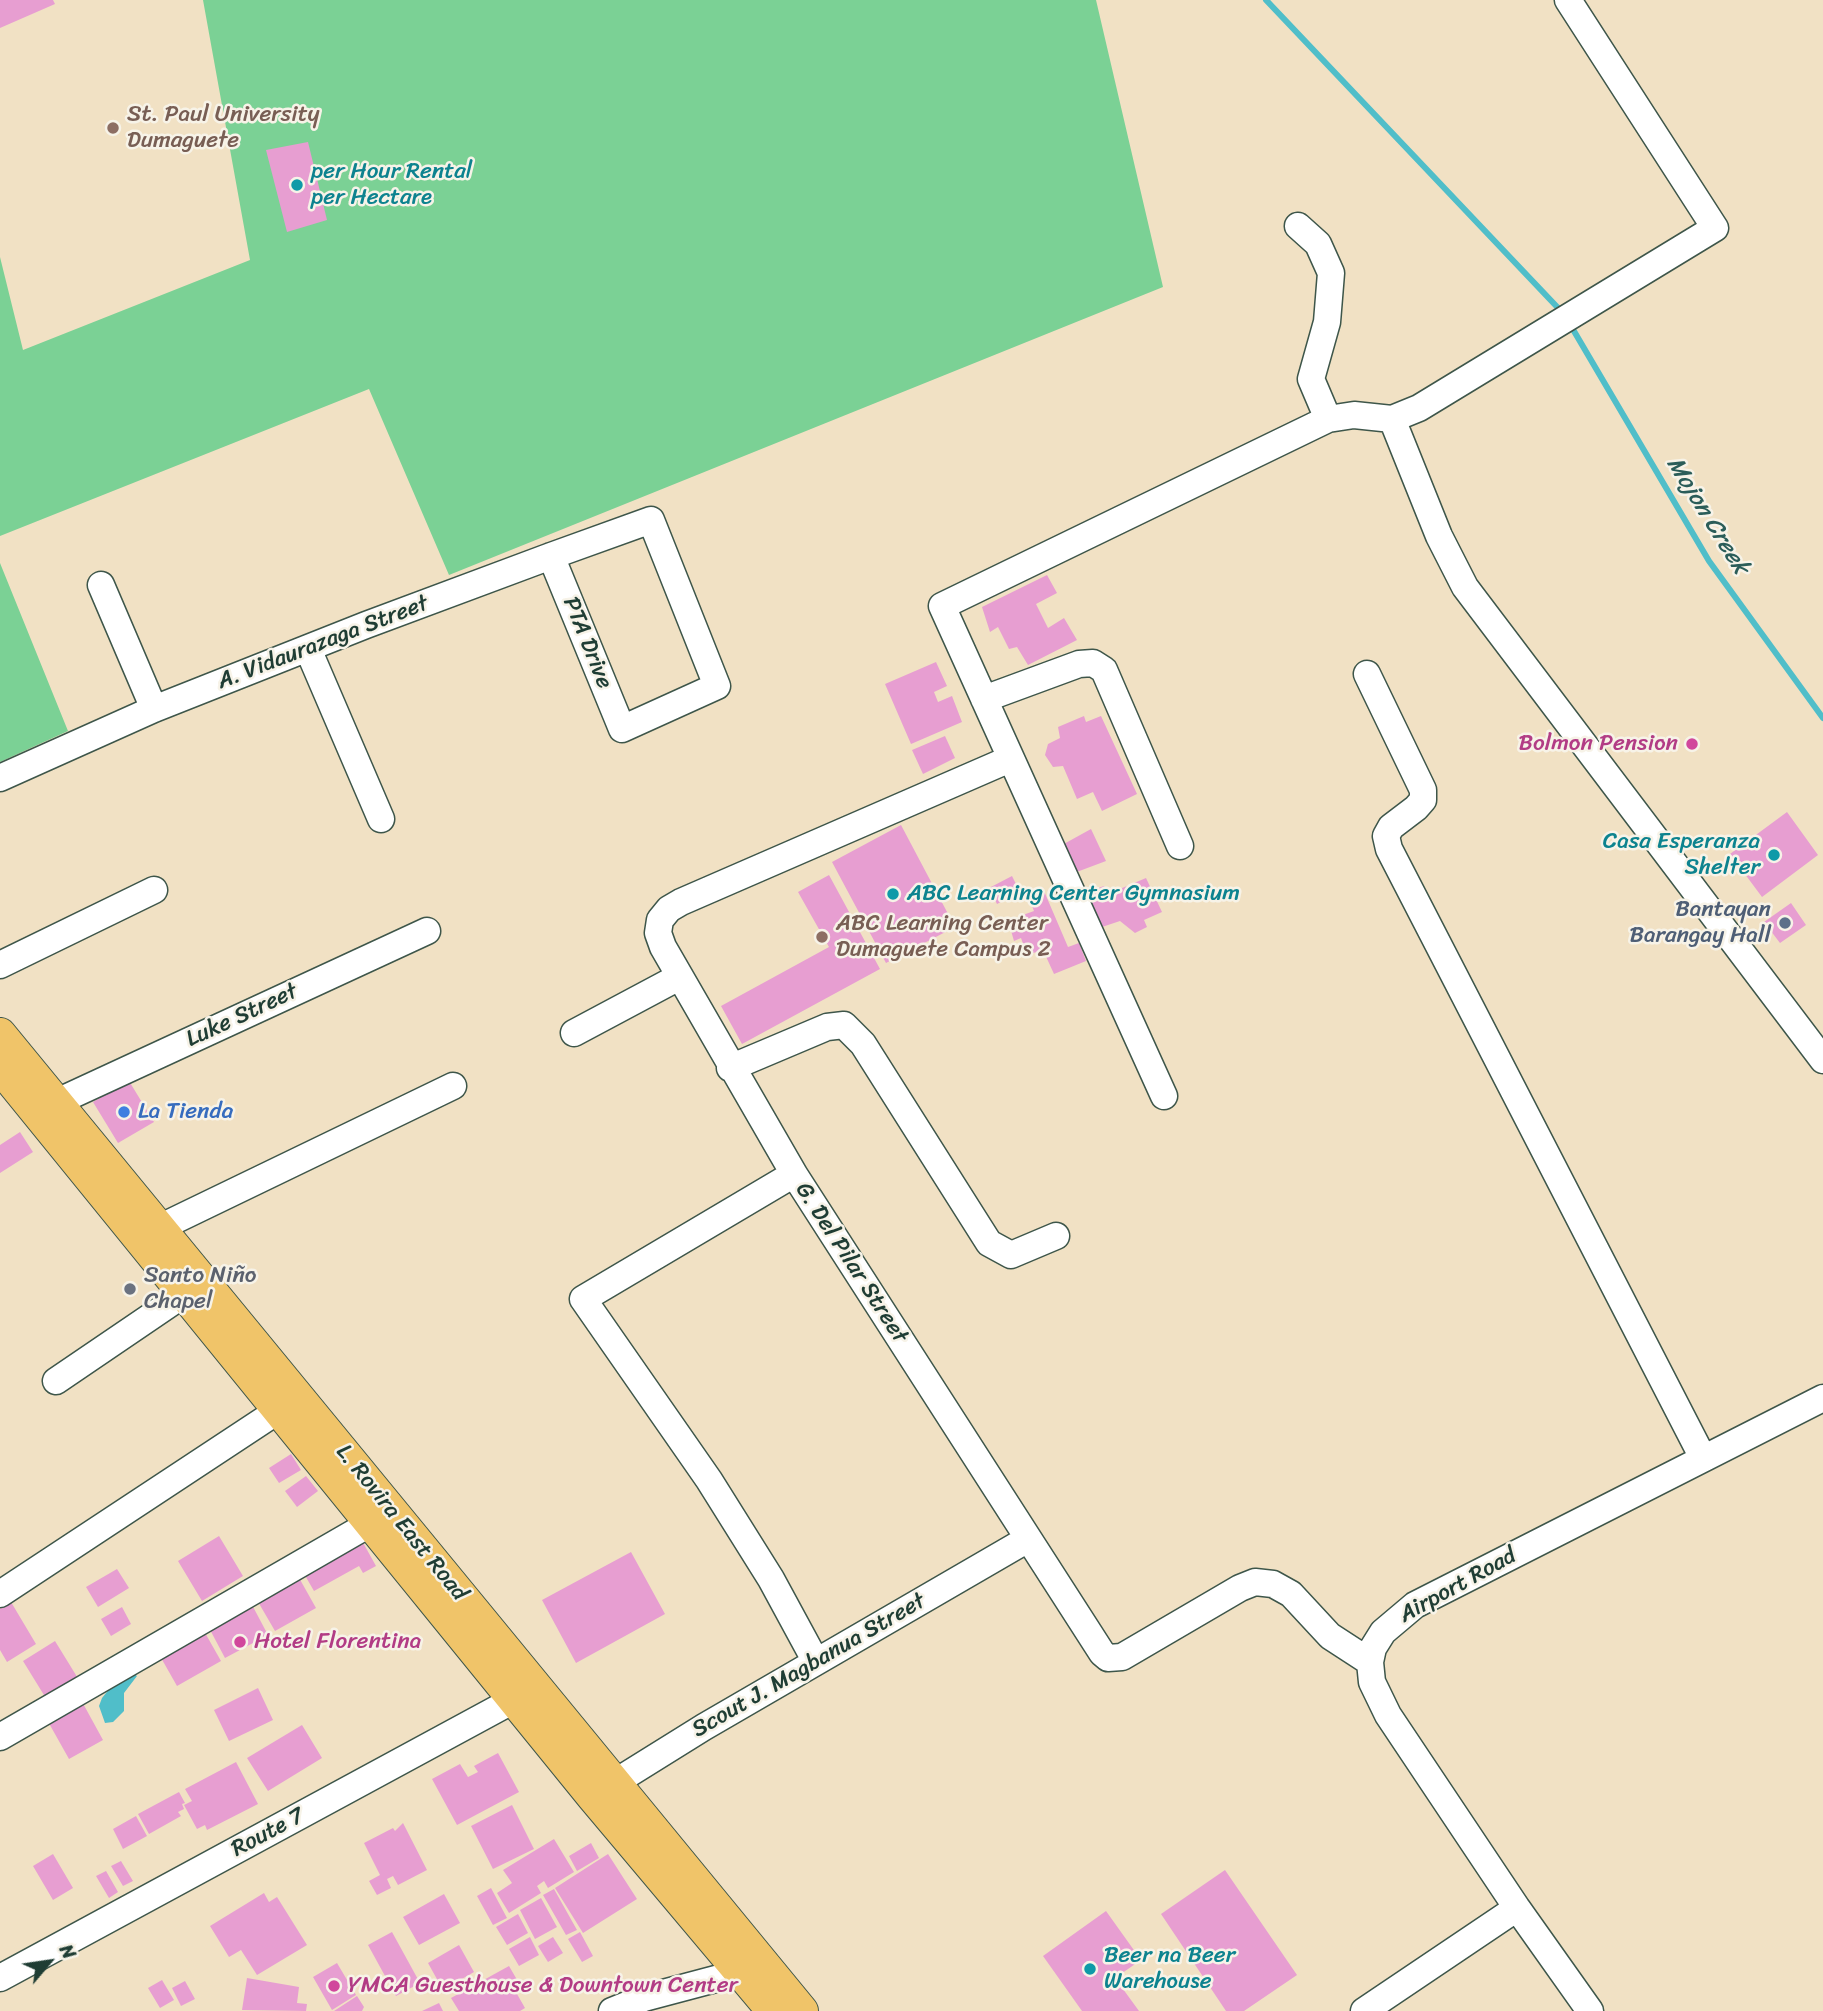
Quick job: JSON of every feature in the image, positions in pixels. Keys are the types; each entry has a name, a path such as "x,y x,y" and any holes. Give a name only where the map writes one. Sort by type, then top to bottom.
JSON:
{"main road":[{"name":"L. Rovira East Road","path":"4,1054 57,1102 159,1228 184,1294 279,1410 329,1454 371,1523 526,1694"},
{"name":"L. Rovira East Road","path":"4,1054 604,1790 773,2011"},
{"name":"L. Rovira East Road","path":"604,1790 802,2011"}],"street":[{"path":"1164,1097 942,606 1328,419 1354,415 1392,419 1449,391 1715,228 1568,0"},
{"path":"1298,226 1318,244 1331,273 1327,322 1311,379 1328,419"},
{"path":"1392,419 1439,536 1465,587 1823,1060"},
{"name":"A. Vidaurazaga Street","path":"0,778 154,709 651,520 717,686 622,729"},
{"name":"PTA Drive","path":"551,556 622,729"},
{"path":"101,585 154,709"},
{"path":"308,649 381,819"},
{"path":"984,699 1079,664 1093,663 1104,670 1180,846"},
{"path":"1367,674 1423,790 1423,800 1391,827 1386,836 1389,849 1703,1458"},
{"name":"G. Del Pilar Street","path":"1010,759 668,909 660,920 658,933 679,977 730,1068 794,1174 1027,1539 1108,1658 1122,1657 1240,1588 1255,1582 1273,1584 1291,1594 1329,1636 1370,1662"},
{"path":"0,965 154,890"},
{"name":"Luke Street","path":"57,1102 427,931"},
{"path":"574,1033 679,977"},
{"path":"730,1068 827,1027 844,1025 854,1031 863,1044 989,1243 1011,1255 1056,1236"},
{"path":"159,1228 453,1086"},
{"path":"794,1174 583,1299 709,1480 771,1579 816,1662"},
{"path":"57,1381 184,1294"},
{"name":"Airport Road","path":"1370,1662 1383,1632 1415,1605 1823,1398"},
{"path":"0,1594 279,1410"},
{"path":"0,1737 371,1523"},
{"name":"Scout J. Magbanua Street","path":"604,1790 1027,1539"},
{"path":"1370,1662 1372,1682 1388,1715 1517,1908 1590,2011"},
{"name":"Route 7","path":"0,1978 526,1694"},
{"path":"1364,2011 1517,1908"},
{"path":"612,2011 644,1998 742,1972"}],"green space":[{"path":"203,0 1096,0 1163,287 449,575 369,389 0,536 0,257 23,350 250,260"},
{"path":"0,563 68,731 0,762"}],"water":[{"path":"133,1673 137,1676 124,1693 124,1711 113,1722 105,1723 99,1706 102,1698 110,1688"}],"building":[{"path":"0,0 53,0 55,4 0,28"},
{"name":"per Hour Rental per Hectare","path":"308,142 327,220 287,232 266,150"},
{"path":"1047,575 1057,593 1036,604 1048,628 1064,618 1077,640 1028,665 1017,647 1009,649 998,627 990,632 982,607"},
{"path":"936,662 947,686 934,692 938,702 952,696 962,722 911,744 885,684"},
{"path":"1084,716 1086,722 1101,716 1137,794 1102,811 1093,792 1077,799 1063,766 1053,767 1045,755 1048,744 1060,738 1058,727"},
{"path":"945,736 955,758 923,774 912,750"},
{"name":"Casa Esperanza Shelter","path":"1787,812 1818,855 1762,897 1730,854"},
{"name":"ABC Learning Center Gymnasium","path":"901,825 955,927 886,963 832,862"},
{"path":"1091,829 1106,861 1074,873 1062,845"},
{"path":"829,875 880,969 742,1044 721,1006 829,947 798,892"},
{"path":"1012,876 1020,892 997,904 989,888"},
{"path":"1146,878 1162,912 1144,920 1147,927 1135,933 1120,921 1099,928 1084,893 1104,886 1108,894"},
{"path":"1044,891 1068,947 1079,943 1086,961 1054,974 1043,950 1027,955 1021,938 1014,941 1010,927 1022,920 1020,916 1034,911 1028,896"},
{"name":"Bantayan Barangay Hall","path":"1791,903 1806,925 1780,943 1764,922"},
{"name":"La Tienda","path":"129,1081 154,1122 118,1143 93,1102"},
{"path":"20,1132 33,1152 0,1173 0,1145"},
{"path":"291,1454 301,1470 279,1483 269,1468"},
{"path":"306,1476 318,1491 297,1507 285,1491"},
{"path":"219,1536 243,1576 202,1601 178,1561"},
{"path":"361,1539 376,1566 363,1573 359,1566 314,1591 303,1572"},
{"path":"631,1552 665,1614 576,1663 542,1600"},
{"path":"117,1569 129,1588 98,1607 86,1587"},
{"path":"298,1576 316,1608 275,1631 257,1600"},
{"path":"11,1602 36,1644 7,1662 0,1650 0,1609"},
{"path":"251,1603 268,1635 225,1658 208,1626"},
{"path":"122,1607 131,1624 111,1636 101,1619"},
{"path":"204,1631 221,1661 177,1686 160,1656"},
{"path":"55,1641 79,1680 47,1700 23,1661"},
{"path":"258,1688 273,1720 229,1741 214,1710"},
{"path":"80,1698 103,1740 69,1759 46,1718"},
{"path":"302,1725 322,1758 268,1791 247,1758"},
{"path":"498,1753 519,1792 457,1825 432,1779 460,1764 468,1777 478,1772 474,1766"},
{"path":"236,1762 258,1804 207,1830 205,1825 197,1829 184,1805 192,1801 185,1789"},
{"path":"179,1792 185,1803 182,1804 184,1809 178,1812 181,1816 149,1834 138,1814"},
{"path":"512,1805 534,1849 493,1869 471,1826"},
{"path":"136,1816 147,1836 123,1849 113,1829"},
{"path":"403,1823 427,1870 398,1885 393,1876 387,1879 391,1888 377,1895 369,1881 380,1875 364,1843 393,1828 395,1831"},
{"path":"554,1839 574,1872 548,1888 544,1881 537,1886 541,1893 509,1913 497,1893 512,1883 503,1870"},
{"path":"591,1843 599,1858 577,1871 569,1856"},
{"path":"53,1854 73,1888 53,1900 33,1866"},
{"path":"608,1854 637,1899 583,1933 555,1888"},
{"path":"121,1861 133,1881 123,1886 111,1866"},
{"path":"1225,1870 1297,1975 1244,2011 1226,2011 1161,1914"},
{"path":"106,1871 118,1892 109,1898 96,1876"},
{"path":"491,1888 507,1918 493,1925 477,1896"},
{"path":"554,1889 577,1930 566,1935 543,1895"},
{"path":"264,1893 269,1902 277,1897 307,1945 257,1975 241,1950 229,1957 210,1926"},
{"path":"444,1894 460,1923 419,1945 403,1917"},
{"path":"541,1898 557,1927 535,1939 520,1910"},
{"name":"Beer na Beer Warehouse","path":"1106,1911 1141,1960 1115,1978 1139,2011 1082,2011 1043,1956"},
{"path":"518,1914 528,1933 507,1945 496,1927"},
{"path":"392,1932 420,1983 396,1996 368,1945"},
{"path":"580,1932 593,1956 582,1962 568,1939"},
{"path":"530,1937 539,1955 519,1966 509,1949"},
{"path":"553,1937 563,1953 548,1962 538,1946"},
{"path":"459,1945 474,1972 443,1990 428,1963"},
{"name":"YMCA Guesthouse & Downtown Center","path":"337,1963 356,1995 332,2010 313,1977"},
{"path":"509,1966 523,1990 517,1994 525,2008 520,2011 459,2011 451,1998"},
{"path":"247,1978 299,1987 297,2003 307,2004 306,2011 242,2010"},
{"path":"162,1980 174,2000 160,2008 148,1988"},
{"path":"185,1981 195,1999 181,2006 172,1988"},
{"path":"357,1996 364,2007 362,2011 334,2011"},
{"path":"439,2003 443,2011 422,2011"}],"waterway":[{"name":"Mojon Creek","path":"1266,0 1560,310"},
{"name":"Mojon Creek","path":"1571,326 1709,561 1823,718"}],"place":[{"name":"St. Paul University Dumaguete","path":"113,128"},
{"name":"per Hour Rental per Hectare","path":"297,185"},
{"name":"Bolmon Pension","path":"1692,744"},
{"name":"Casa Esperanza Shelter","path":"1774,855"},
{"name":"ABC Learning Center Gymnasium","path":"893,894"},
{"name":"Bantayan Barangay Hall","path":"1785,923"},
{"name":"ABC Learning Center Dumaguete Campus 2","path":"822,937"},
{"name":"La Tienda","path":"124,1112"},
{"name":"Santo Niño Chapel","path":"130,1289"},
{"name":"Hotel Florentina","path":"240,1642"},
{"name":"Beer na Beer Warehouse","path":"1090,1969"},
{"name":"YMCA Guesthouse & Downtown Center","path":"334,1986"}]}
